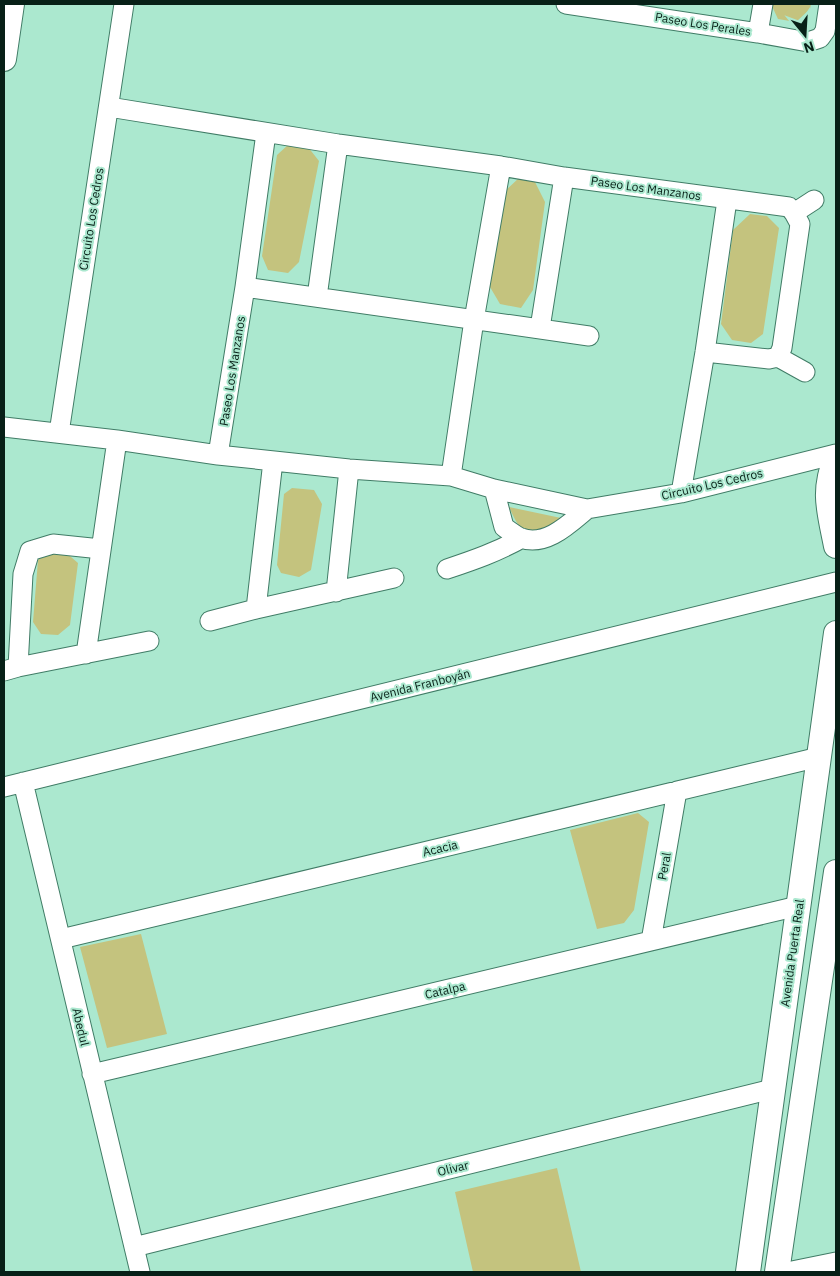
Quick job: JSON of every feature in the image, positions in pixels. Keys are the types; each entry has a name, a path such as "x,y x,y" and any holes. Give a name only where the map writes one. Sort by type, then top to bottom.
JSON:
{"street":[{"path":"4,59 12,4"},
{"name":"Circuito Los Cedros","path":"59,433 124,4"},
{"name":"Paseo Los Perales","path":"566,4 590,5 808,42 820,38 825,31 829,4"},
{"name":"Paseo Los Perales","path":"758,33 763,4"},
{"name":"Paseo Los Manzanos","path":"108,107 338,144 789,208 794,213"},
{"name":"Paseo Los Manzanos","path":"218,455 245,287 266,133"},
{"path":"317,298 338,144"},
{"path":"451,476 474,320 501,166"},
{"path":"540,328 564,177"},
{"path":"681,493 705,352 727,200"},
{"path":"705,352 770,359 778,356 782,348 800,224 794,213 814,200"},
{"path":"245,287 589,336"},
{"path":"778,356 805,372"},
{"name":"Circuito Los Cedros","path":"4,427 117,440 218,455 349,469 451,476 494,489 587,509 681,493 836,455"},
{"path":"86,654 117,440"},
{"path":"836,455 827,490 828,506 836,546"},
{"path":"256,609 273,461"},
{"path":"336,592 349,469"},
{"path":"494,489 504,527 522,538 540,540 547,537 562,530 587,509"},
{"path":"828,506 836,530"},
{"path":"447,569 483,557 522,538"},
{"path":"101,549 52,544 30,551 24,574 11,669 149,641"},
{"path":"210,621 394,578"},
{"name":"Avenida Franboyán","path":"4,787 836,582"},
{"name":"Avenida Puerta Real","path":"748,1272 836,633"},
{"name":"Acacia","path":"61,939 819,757"},
{"name":"Abedul","path":"23,782 140,1272"},
{"name":"Peral","path":"652,941 677,791"},
{"path":"777,1272 805,1083 831,938 836,872"},
{"path":"798,906 831,938"},
{"name":"Catalpa","path":"92,1074 798,906"},
{"path":"772,1090 805,1083"},
{"name":"Olivar","path":"134,1248 772,1090"},
{"path":"787,1272 836,1262"}],"shaded area":[{"path":"771,4 811,4 810,9 796,22 778,19"},
{"path":"289,144 308,147 319,161 299,262 288,273 268,270 262,256 277,155"},
{"path":"520,177 534,180 545,202 533,290 521,308 500,304 490,287 505,191"},
{"path":"750,214 767,216 779,228 763,334 751,343 732,340 721,324 733,230"},
{"path":"292,488 314,490 322,504 311,570 299,577 281,573 277,565 284,494"},
{"path":"509,507 561,518 548,529 537,532 526,531 516,521"},
{"path":"49,549 64,551 78,563 70,625 58,635 41,634 33,622 38,560"},
{"path":"638,813 649,822 634,910 624,923 597,929 570,830"},
{"path":"141,934 167,1034 107,1048 80,947"},
{"path":"557,1168 581,1272 473,1272 455,1192"}]}
